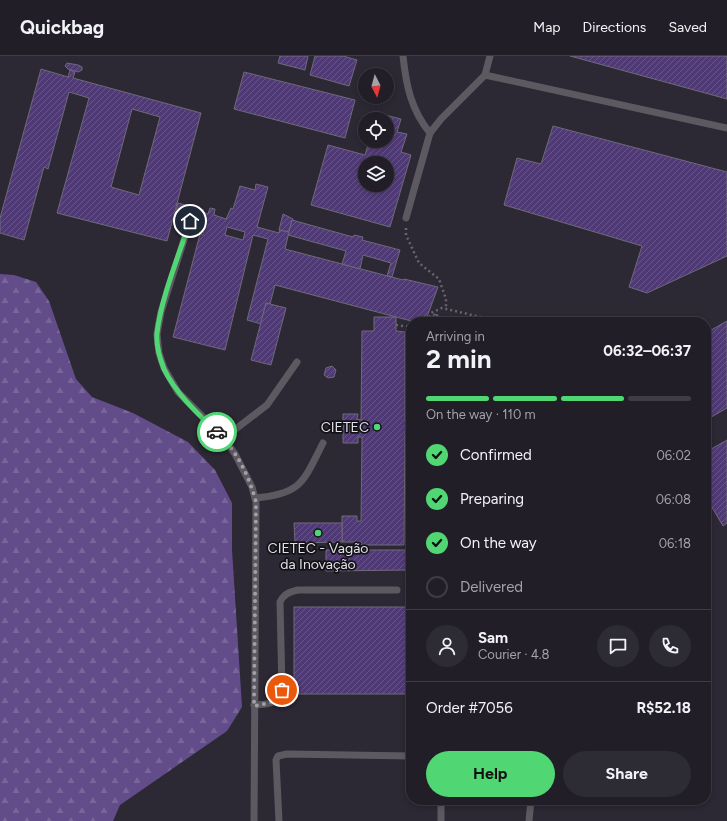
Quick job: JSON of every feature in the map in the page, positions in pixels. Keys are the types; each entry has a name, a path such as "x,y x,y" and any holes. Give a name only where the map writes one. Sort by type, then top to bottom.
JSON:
{"lane":[{"path":"403,56 406,85 413,106 421,123 430,133"},
{"path":"406,218 430,133 441,119 485,75 490,56"},
{"path":"485,75 727,128"},
{"path":"190,221 162,312 157,334 159,353 164,368 178,392 224,438 243,467 255,498 254,821"},
{"path":"224,438 267,405 297,362"},
{"path":"255,498 274,496 293,490 307,474 323,443"},
{"path":"254,706 278,701 280,697 282,690 280,602 288,592 298,590 396,590"},
{"path":"279,821 276,760 278,756 287,754 406,756"},
{"path":"441,805 441,821"},
{"path":"529,821 531,805"}],"path":[{"path":"406,218 406,235 419,263 439,280 446,299 446,308"},
{"path":"430,317 431,313 442,308 482,317"},
{"path":"396,325 406,326"}],"green space":[{"path":"0,274 14,275 36,282 49,301 76,379 92,397 133,413 188,442 215,470 232,503 232,550 242,707 227,731 120,805 113,821 0,821"}],"building":[{"path":"280,56 308,56 305,70 278,63"},
{"path":"315,56 343,56 357,60 349,86 310,75"},
{"path":"570,56 727,56 727,99"},
{"path":"67,63 78,65 82,67 82,70 78,72 68,69 65,66"},
{"path":"41,69 68,77 70,70 75,72 73,78 201,113 167,241 57,213 89,98 69,92 48,169 44,167 24,240 0,233 0,218","holes":["132,109 160,117 139,195 111,187"]},
{"path":"244,72 355,100 345,138 234,109"},
{"path":"394,117 401,119 397,132 407,134 401,152 411,155 390,227 311,205 328,145 365,155 367,148 394,148"},
{"path":"553,126 727,172 727,256 647,293 629,287 642,246 504,205 517,158 541,164"},
{"path":"256,184 268,187 257,227 279,233 280,230 289,232 285,249 403,280 438,287 427,317 406,317 406,320 275,285 270,304 266,303 261,324 247,320 268,239 253,235 225,350 173,337 200,234 203,235 206,222 175,215 178,203 204,210 203,212 208,214 210,208 215,209 214,215 226,219 231,208 233,209 240,186 255,190","holes":["227,227 245,232 243,240 225,235"]},
{"path":"283,214 293,219 289,232 279,230"},
{"path":"292,220 353,237 354,235 363,237 362,240 400,250 392,277 387,276 391,263 363,255 360,269 342,264 346,251 288,235"},
{"path":"266,303 286,308 271,365 251,360"},
{"path":"434,314 438,315 438,317 432,317"},
{"name":"CIETEC","path":"374,317 396,317 396,331 405,332 406,433 404,545 361,545 361,542 342,542 342,516 357,516 357,521 361,521 362,437 358,437 358,443 343,443 343,414 358,414 357,419 361,420 362,331 374,331"},
{"path":"727,321 727,408 711,417 711,330"},
{"path":"332,366 336,370 334,377 328,378 324,375 326,368"},
{"path":"727,440 727,523 723,526 711,506 711,449"},
{"name":"CIETEC - Vagão da Inovação","path":"294,523 342,523 342,542 295,543"},
{"path":"326,550 406,550 406,570 326,571"},
{"path":"294,607 406,607 406,694 294,694"}],"way so far":[{"path":"217,432 224,438 236,454 252,487 256,502 254,706 278,701 282,690"}],"place":[{"name":"CIETEC","path":"377,427"},
{"name":"CIETEC - Vagão da Inovação","path":"318,533"}],"route":[{"path":"190,221 162,312 157,334 159,353 169,379 178,392 217,432"}]}
